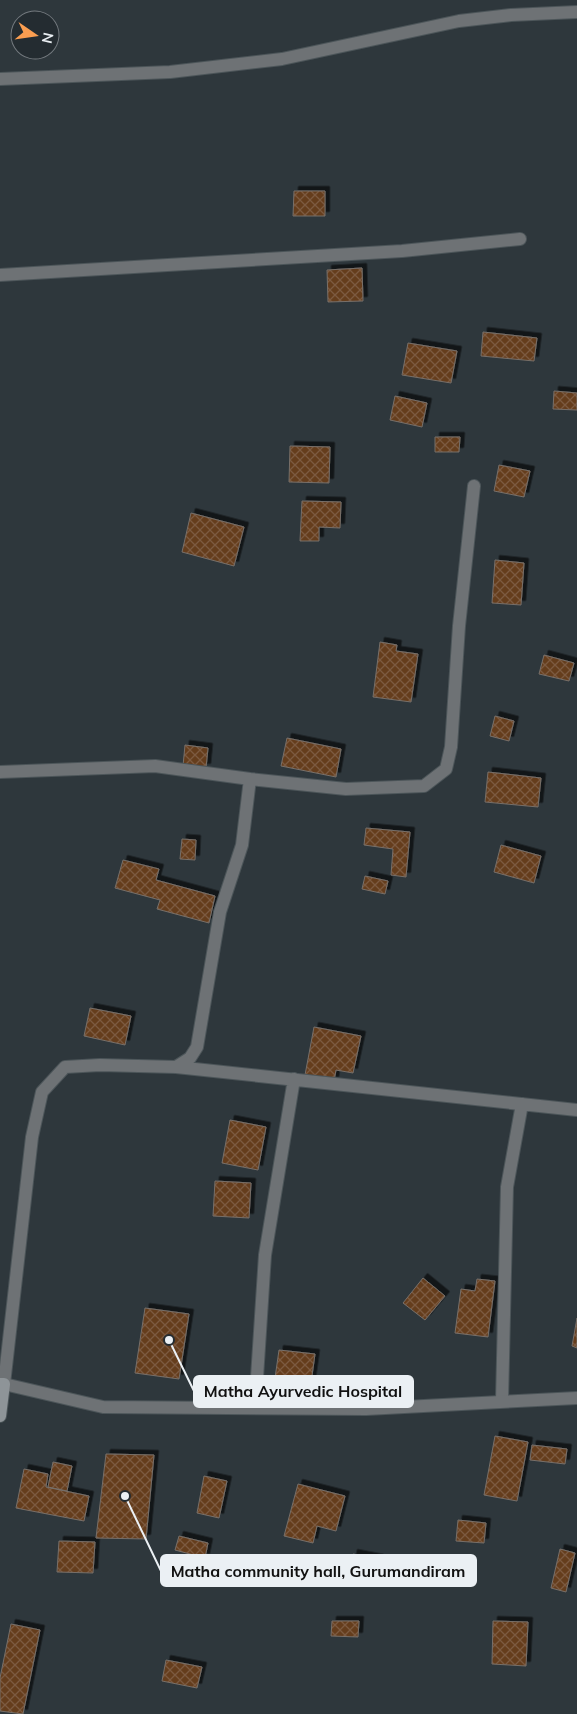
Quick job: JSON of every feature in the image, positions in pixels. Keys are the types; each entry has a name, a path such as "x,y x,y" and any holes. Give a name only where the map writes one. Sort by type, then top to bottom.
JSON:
{"main road":[{"path":"0,1416 2,1384"}],"street":[{"path":"0,79 170,72 282,60 459,21 511,15 577,12"},
{"path":"0,275 402,251 520,239"},
{"path":"0,772 155,766 346,789 424,786 446,769 451,746 459,626 474,486"},
{"path":"176,1067 190,1058 197,1047 220,912 242,846 250,778"},
{"path":"577,1110 176,1067 100,1065 65,1067 42,1092 32,1137 2,1384 103,1407 366,1409 577,1398"},
{"path":"255,1408 265,1255 294,1080"},
{"path":"502,1402 503,1287 507,1187 522,1104"}],"building":[{"path":"294,191 325,191 325,216 293,216"},
{"path":"362,268 363,301 328,302 327,270"},
{"path":"483,332 537,338 534,361 481,356"},
{"path":"408,343 457,351 451,383 402,375"},
{"path":"554,391 577,393 577,410 553,409"},
{"path":"395,396 427,403 422,427 390,420"},
{"path":"435,437 460,437 459,452 435,452"},
{"path":"290,446 330,447 329,483 289,482"},
{"path":"499,465 530,471 524,497 494,491"},
{"path":"302,501 341,502 340,528 319,527 319,541 300,541"},
{"path":"191,513 244,527 234,566 182,552"},
{"path":"495,560 524,563 521,605 492,603"},
{"path":"380,642 397,645 396,651 418,654 411,702 373,697"},
{"path":"544,655 574,663 569,681 539,674"},
{"path":"495,716 514,721 509,741 490,736"},
{"path":"287,738 341,749 336,777 281,766"},
{"path":"185,745 208,748 206,768 183,766"},
{"path":"488,772 541,778 538,807 485,802"},
{"path":"366,828 410,832 406,877 391,875 393,849 364,845"},
{"path":"182,839 196,840 195,860 180,859"},
{"path":"501,845 541,856 534,883 494,872"},
{"path":"123,860 159,869 156,880 215,896 209,923 157,909 160,900 115,888"},
{"path":"365,876 388,881 385,894 362,889"},
{"path":"90,1008 131,1016 125,1045 84,1036"},
{"path":"314,1027 361,1036 353,1073 336,1070 334,1081 305,1075"},
{"path":"230,1120 266,1127 258,1170 222,1163"},
{"path":"215,1181 251,1183 249,1218 213,1216"},
{"path":"423,1278 445,1296 425,1320 403,1303"},
{"path":"477,1279 495,1281 488,1337 455,1333 461,1289 475,1291"},
{"path":"145,1308 189,1314 179,1379 135,1373"},
{"path":"577,1318 577,1348 572,1346"},
{"path":"279,1350 315,1354 309,1397 273,1392"},
{"path":"495,1436 528,1442 517,1501 484,1495"},
{"path":"532,1445 567,1449 565,1464 530,1460"},
{"path":"106,1454 154,1455 146,1539 96,1538"},
{"path":"53,1462 72,1466 67,1491 48,1487"},
{"path":"24,1469 48,1474 46,1487 89,1496 84,1521 16,1508"},
{"path":"204,1476 227,1481 219,1518 197,1513"},
{"path":"298,1484 345,1496 336,1531 317,1526 313,1543 284,1536"},
{"path":"458,1520 486,1523 484,1543 456,1541"},
{"path":"179,1536 208,1543 205,1558 175,1550"},
{"path":"59,1541 95,1542 93,1573 57,1572"},
{"path":"560,1549 575,1553 566,1592 551,1588"},
{"path":"353,1554 379,1559 375,1580 349,1575"},
{"path":"332,1621 359,1621 358,1637 331,1636"},
{"path":"493,1621 528,1622 526,1666 492,1664"},
{"path":"11,1624 40,1630 23,1714 0,1711 0,1678"},
{"path":"166,1660 202,1667 197,1688 162,1681"}],"place":[{"name":"Matha Ayurvedic Hospital","path":"169,1340"},
{"name":"Matha community hall, Gurumandiram","path":"125,1496"}]}
